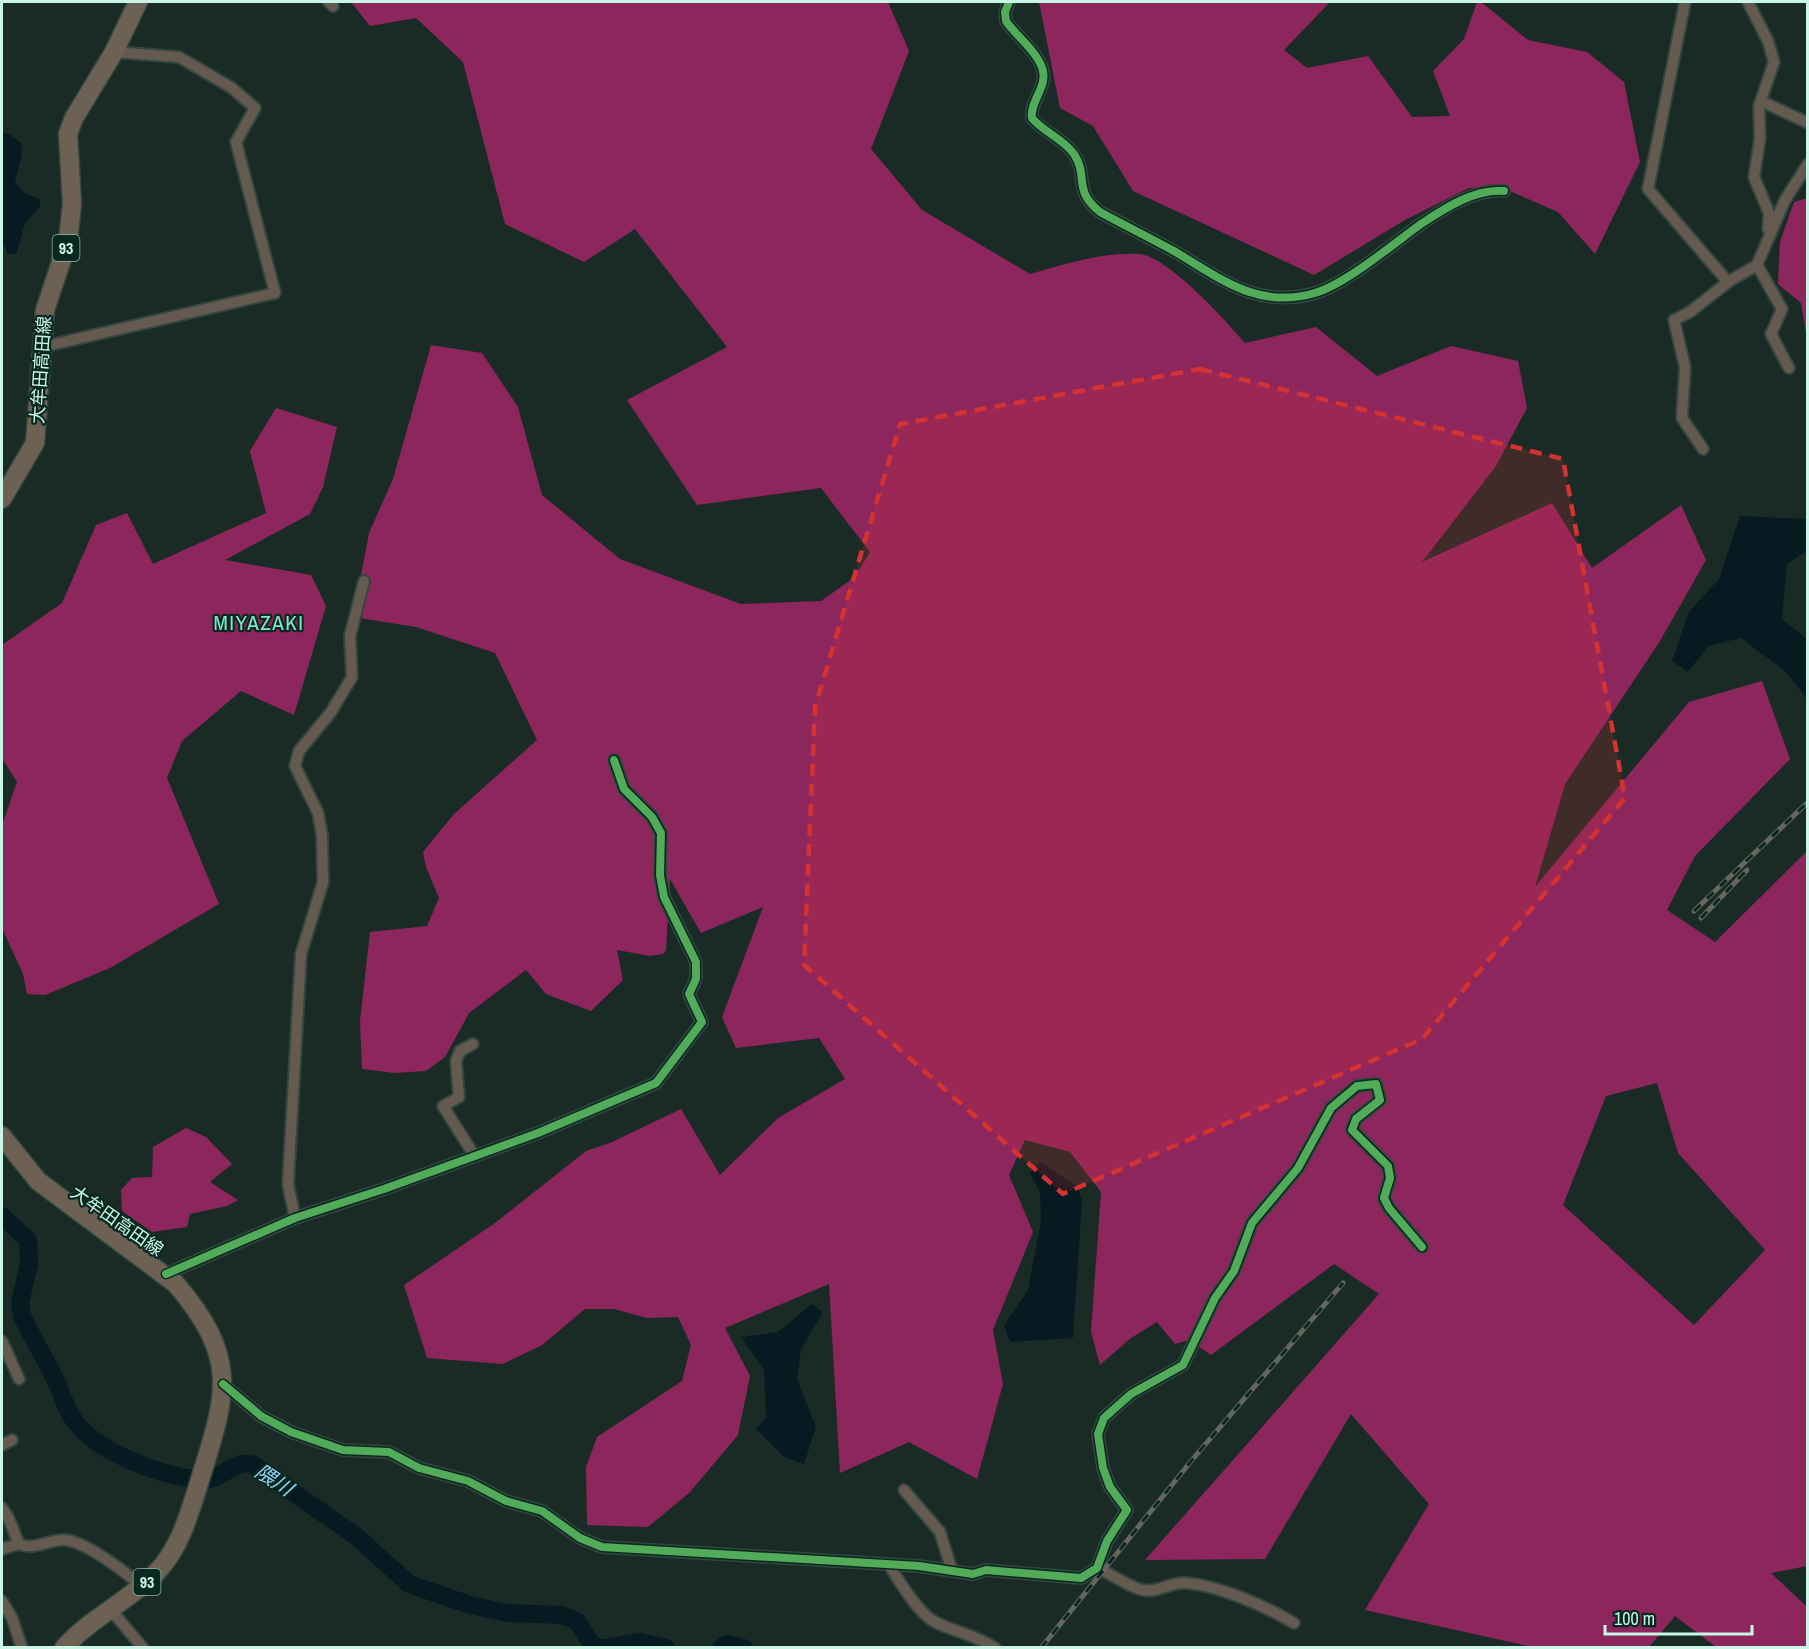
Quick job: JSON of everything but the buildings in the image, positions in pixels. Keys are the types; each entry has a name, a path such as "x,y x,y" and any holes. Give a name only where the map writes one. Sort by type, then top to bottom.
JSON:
{"main road":[{"name":"大牟田高田線","path":"2,499 35,442 45,310 68,241 72,204 68,134 74,118 114,52 138,2"},
{"name":"大牟田高田線","path":"2,1136 38,1181 166,1274 191,1302 210,1333 219,1356 224,1384 217,1427 172,1554 142,1586 63,1647"}],"street":[{"path":"1009,2 1005,12 1006,21 1043,70 1043,83 1031,112 1032,118 1074,153 1083,195 1100,212 1233,288 1273,296 1316,293 1361,267 1443,209 1493,190 1504,191"},
{"path":"1685,2 1648,189 1728,282"},
{"path":"1748,2 1768,41 1774,62 1761,101 1760,139 1754,177 1770,213 1767,238"},
{"path":"42,347 275,294 236,142 255,108 232,88 179,57 114,52"},
{"path":"1761,101 1808,123"},
{"path":"1703,449 1682,418 1685,368 1674,320 1690,312 1728,282 1757,264 1785,200 1808,164"},
{"path":"1757,264 1782,309 1771,334 1790,368"},
{"path":"295,1218 288,1184 301,954 323,882 322,835 318,813 295,766 299,751 331,712 352,677 350,636 364,581"},
{"path":"166,1274 295,1218 384,1189 599,1109 656,1083 702,1022 689,994 696,979 696,962 664,897 660,875 661,833 652,817 624,789 614,760"},
{"path":"472,1044 460,1051 456,1061 459,1097 443,1106 474,1155"},
{"path":"224,1384 261,1416 291,1432 342,1450 389,1452 419,1468 468,1481 506,1501 542,1511 580,1538 602,1546 889,1565 973,1574 986,1570 1081,1578 1097,1568 1107,1541 1127,1510 1110,1487 1103,1468 1098,1434 1104,1418 1131,1395 1183,1365 1215,1298 1234,1271 1252,1223 1298,1168 1330,1108 1357,1086 1376,1084 1380,1100 1356,1119 1352,1130 1388,1166 1390,1178 1384,1198 1389,1208 1422,1247"},
{"path":"2,1341 19,1379"},
{"path":"2,1445 12,1440"},
{"path":"904,1490 940,1532 952,1571"},
{"path":"2,1508 19,1544"},
{"path":"2,1550 19,1544 26,1547 64,1540 72,1541 111,1562 142,1586"},
{"path":"889,1565 904,1590 934,1622 971,1634 995,1647"},
{"path":"1097,1568 1140,1590 1156,1590 1182,1582 1217,1590 1272,1610 1293,1623"},
{"path":"2,1601 12,1618 22,1647"},
{"path":"111,1610 143,1647"}],"highlighted area":[{"path":"1200,369 1563,459 1625,798 1422,1039 1063,1194 804,965 815,707 900,424"}],"shaded area":[{"path":"351,2 888,2 909,51 871,149 922,210 1030,274 1098,257 1139,254 1151,258 1180,277 1245,343 1316,327 1377,376 1451,346 1518,361 1527,408 1496,466 1422,562 1552,503 1592,568 1681,505 1706,560 1660,641 1565,784 1535,887 1689,702 1762,681 1790,759 1695,856 1667,910 1715,942 1807,851 1807,1566 1771,1573 1807,1607 1807,1647 1716,1647 1675,1616 1649,1647 1533,1647 1365,1610 1429,1504 1351,1414 1265,1559 1145,1560 1379,1294 1334,1264 1211,1355 1189,1340 1175,1344 1157,1322 1131,1338 1100,1365 1091,1332 1101,1192 1070,1152 1025,1140 1009,1175 1033,1232 993,1330 1003,1384 977,1479 909,1442 840,1473 829,1284 725,1328 750,1376 738,1435 690,1492 648,1527 587,1525 586,1467 597,1437 682,1381 691,1345 678,1317 647,1318 614,1309 585,1309 542,1345 503,1364 427,1358 404,1285 495,1223 586,1151 610,1143 681,1109 720,1175 778,1118 845,1079 819,1038 736,1048 722,1017 763,907 701,933 670,879 666,950 663,954 650,956 617,950 623,980 591,1011 546,994 526,970 469,1013 445,1057 426,1071 394,1073 362,1069 360,1021 370,932 427,926 439,898 426,867 423,852 454,814 537,740 495,653 416,627 353,617 369,533 393,479 431,345 482,353 518,407 542,495 620,559 741,604 821,601 855,577 870,552 821,488 697,505 627,400 727,347 635,229 584,262 505,224 463,62 416,18 370,26","holes":["1657,1083 1678,1153 1765,1250 1694,1325 1563,1205 1606,1096"]},
{"path":"1039,2 1330,2 1284,50 1307,68 1368,56 1412,117 1450,116 1433,71 1464,39 1477,2 1481,2 1528,40 1587,52 1624,82 1640,162 1595,254 1558,212 1512,192 1487,187 1469,188 1405,220 1314,275 1133,191 1093,126 1060,108"},
{"path":"1808,198 1807,340 1801,303 1778,284 1780,242 1794,202"},
{"path":"276,408 337,427 323,487 310,514 225,560 311,575 326,606 294,715 241,691 182,741 167,778 219,904 110,968 45,995 27,994 23,974 2,928 2,825 17,782 2,758 2,645 62,603 96,525 127,513 153,564 266,513 250,451"},
{"path":"186,1128 206,1137 232,1164 210,1182 238,1200 227,1206 190,1214 187,1227 152,1232 122,1211 121,1190 132,1178 152,1177 153,1147"}],"water":[{"path":"2,133 9,134 21,143 21,158 15,183 26,194 40,199 40,207 25,223 16,254 8,254 2,242"},
{"path":"1740,516 1807,519 1807,551 1787,564 1782,619 1807,639 1807,699 1785,671 1741,638 1708,646 1688,672 1672,661 1688,613 1719,579"},
{"path":"1040,1162 1077,1186 1082,1201 1073,1338 1010,1342 1004,1325 1028,1290 1041,1221 1040,1193 1030,1173"},
{"path":"812,1304 823,1312 801,1349 797,1379 816,1427 804,1464 784,1457 756,1429 766,1418 764,1370 741,1337 778,1332"}],"waterway":[{"name":"隈川","path":"2,1216 28,1240 29,1264 20,1303 22,1316 58,1385 70,1414 80,1428 94,1440 129,1460 185,1478 209,1479 238,1465 252,1464 356,1536 409,1584 470,1605 507,1613 562,1615 577,1621 592,1645 601,1648"},
{"name":"隈川","path":"605,1648 640,1642 666,1648"},
{"name":"隈川","path":"721,1648 726,1644 744,1648"}],"railway":[{"path":"1694,911 1808,802"},
{"path":"1701,918 1747,870"},
{"path":"1041,1648 1192,1460 1343,1283"}],"cycle path":[{"path":"1009,2 1005,12 1006,21 1036,57 1043,73 1042,86 1033,108 1032,118 1074,154 1078,162 1083,190 1091,204 1100,212 1239,288 1274,297 1294,297 1315,293 1355,272 1450,206 1471,196 1504,191"},
{"path":"166,1274 295,1218 384,1189 538,1133 656,1083 702,1022 689,994 696,979 696,962 664,897 660,875 661,833 652,817 624,789 614,760"},
{"path":"223,1384 261,1416 291,1432 343,1450 389,1452 419,1468 468,1481 506,1501 542,1511 580,1538 602,1547 919,1566 973,1574 986,1570 1081,1578 1097,1568 1107,1541 1127,1510 1110,1487 1103,1468 1098,1434 1104,1418 1131,1394 1183,1365 1215,1298 1234,1271 1252,1223 1298,1168 1331,1108 1357,1086 1376,1084 1380,1100 1356,1119 1352,1130 1388,1166 1390,1178 1384,1198 1389,1208 1422,1247"}],"district":[{"name":"MIYAZAKI","path":"259,623"}]}
